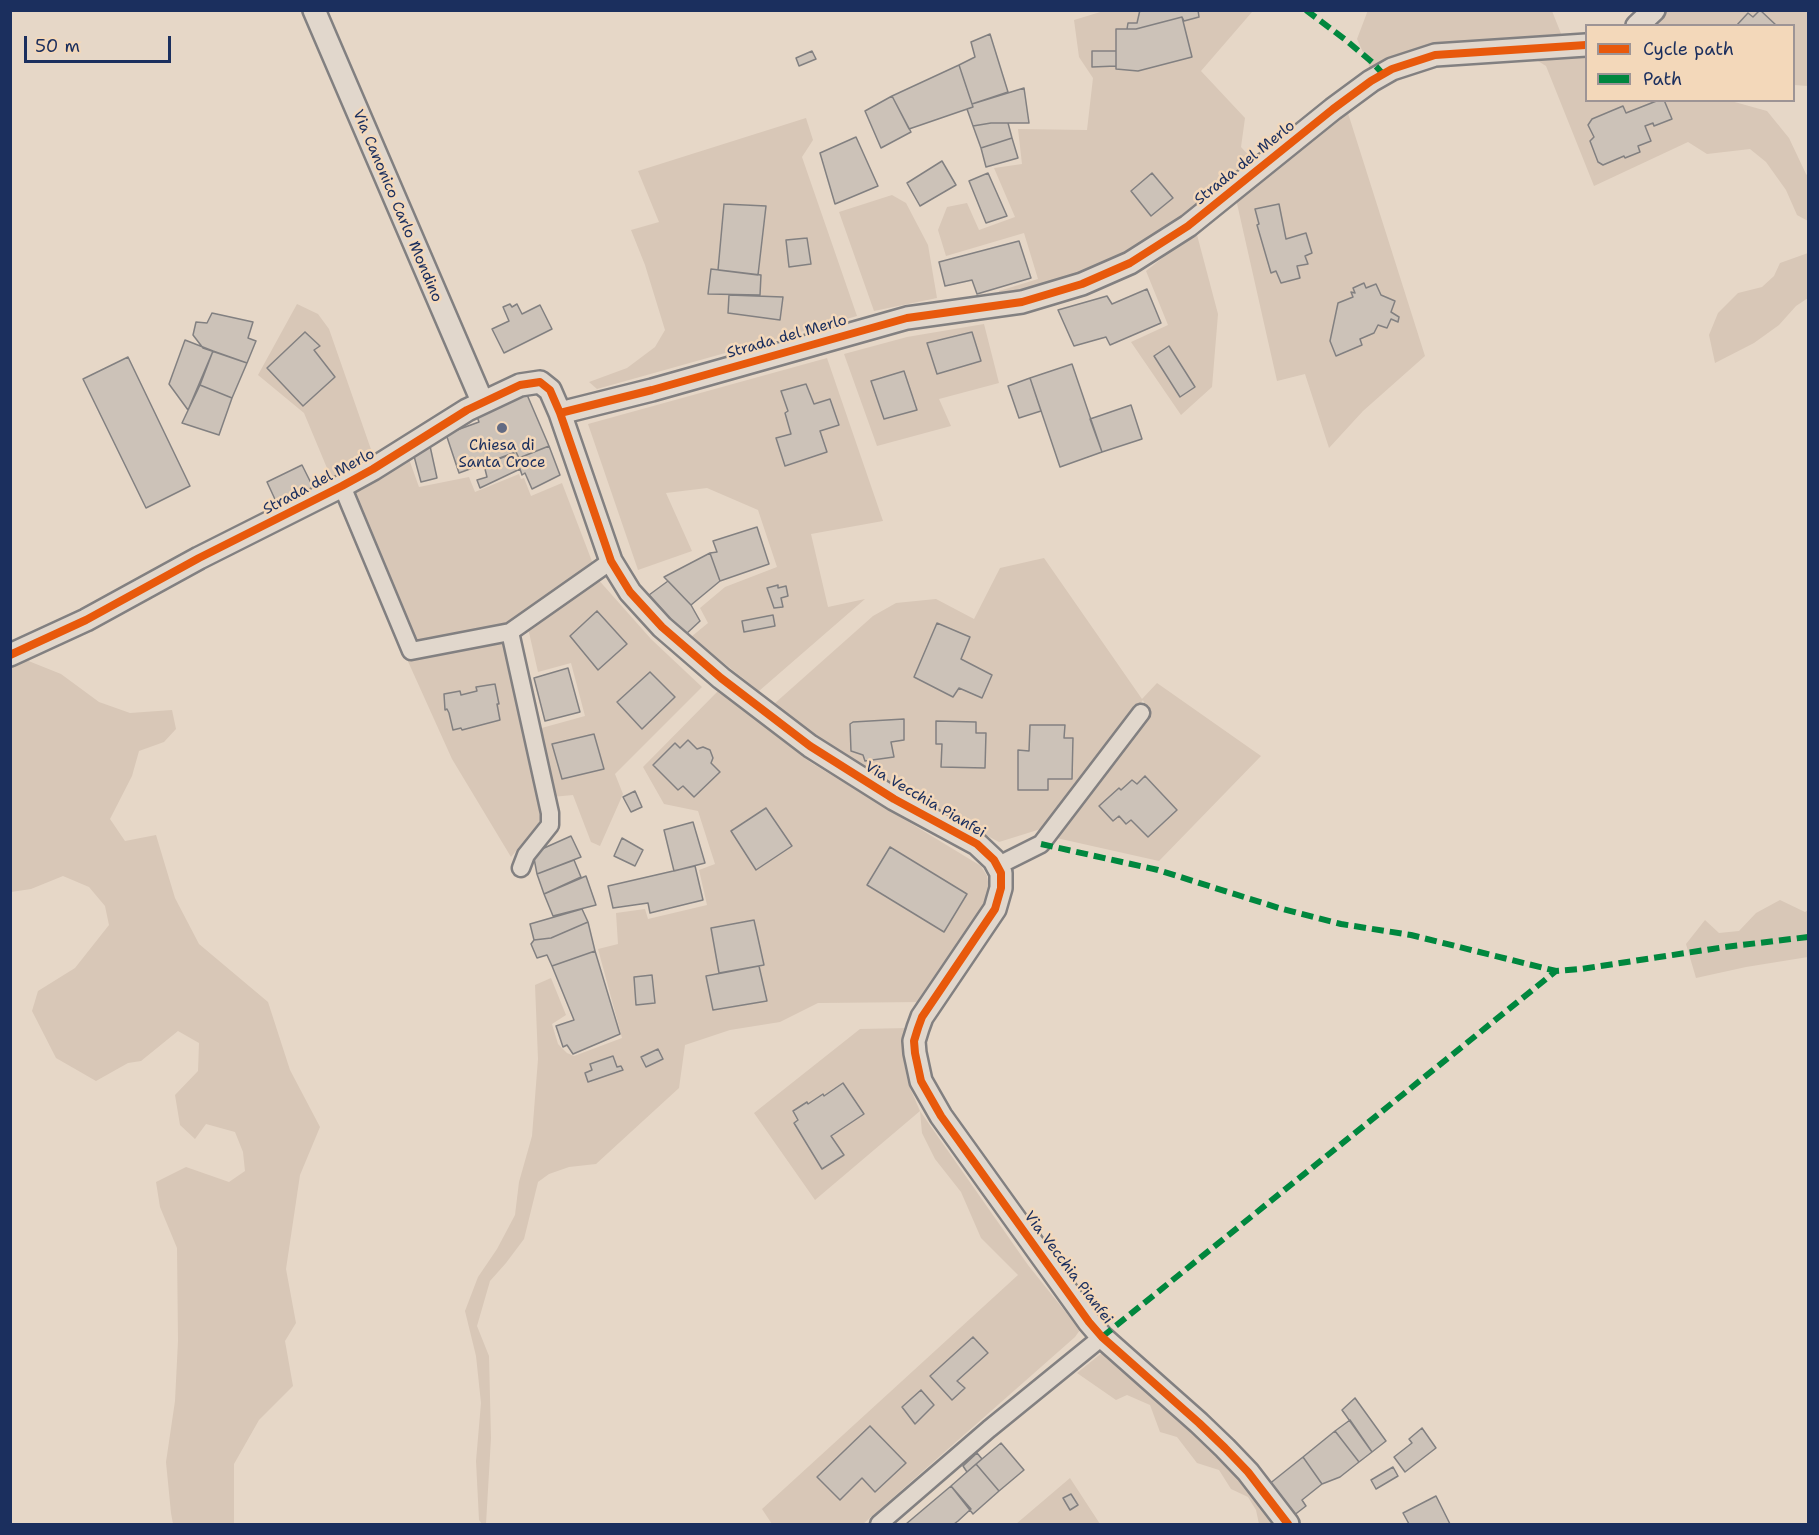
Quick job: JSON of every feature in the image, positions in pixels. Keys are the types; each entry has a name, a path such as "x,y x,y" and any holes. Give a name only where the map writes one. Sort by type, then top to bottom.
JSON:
{"street":[{"name":"Via Canonico Carlo Mondino","path":"314,10 482,401"},
{"path":"1638,24 1654,10"},
{"name":"Strada del Merlo","path":"10,655 86,620 199,558 342,486 482,401 520,385 540,382 550,390 560,413 652,390 907,318 1022,302 1082,284 1130,263 1188,226 1334,109 1371,81 1392,69 1444,54 1585,45"},
{"name":"Via Vecchia Pianfei","path":"560,413 611,561 630,592 662,627 721,678 785,728 894,799 977,844 987,852 997,866 1001,873 1001,888 995,909 922,1017 914,1041 916,1066 927,1095 1076,1305 1102,1336 1225,1448 1248,1472 1288,1524"},
{"path":"342,486 411,651 510,632 611,561"},
{"path":"510,632 550,813 550,825 526,855 521,868"},
{"path":"997,866 1041,844 1141,713"},
{"path":"879,1524 988,1429 1102,1336"}],"shaded area":[{"path":"1107,10 1250,10 1252,12 1201,71 1245,118 1241,147 1255,162 1170,231 1101,267 1049,286 998,298 999,291 1038,279 1024,233 946,256 938,230 947,207 967,203 979,230 1015,217 994,168 1022,164 1018,129 1087,130 1093,78 1079,57 1074,20"},
{"path":"1368,10 1552,11 1562,36 1452,43 1416,50 1371,70 1357,39"},
{"path":"1667,11 1808,11 1808,86 1795,85 1795,24 1655,24"},
{"path":"1585,54 1585,102 1735,102 1767,111 1789,138 1808,176 1808,221 1797,215 1786,190 1766,162 1750,149 1707,154 1688,142 1594,186 1546,66 1530,56"},
{"path":"1347,110 1425,356 1363,411 1329,448 1305,374 1277,381 1236,199"},
{"path":"806,118 813,140 802,157 857,316 597,389 589,382 627,368 655,347 665,330 645,265 631,230 659,222 638,171"},
{"path":"892,195 906,203 928,245 937,298 874,311 839,212"},
{"path":"1196,231 1218,314 1212,387 1181,415 1131,342 1168,325 1146,271"},
{"path":"1808,253 1808,298 1796,306 1779,325 1754,343 1715,363 1709,335 1718,313 1738,293 1762,287 1774,276 1780,263"},
{"path":"297,304 318,314 329,329 374,458 332,480 304,413 258,375"},
{"path":"984,324 999,383 939,399 951,426 877,446 844,354 907,337"},
{"path":"827,358 883,521 811,534 828,607 865,599 759,691 691,637 708,623 700,608 725,587 777,567 758,510 707,488 666,493 692,551 638,570 588,424"},
{"path":"409,459 419,487 469,477 475,492 519,474 521,479 524,478 531,496 562,483 593,564 506,626 414,645 352,494"},
{"path":"1044,558 1142,699 1157,683 1261,756 1159,861 1052,837 1148,712 1143,700 1044,828 999,842 906,793 817,739 774,704 873,616 896,603 936,599 974,619 1000,568"},
{"path":"596,577 651,639 702,687 615,774 623,794 600,846 591,842 573,795 552,797 538,729 585,716 571,663 538,672 528,628"},
{"path":"505,639 542,816 511,857 452,759 406,657"},
{"path":"26,660 61,674 99,702 130,713 172,710 176,729 164,742 139,751 132,776 110,819 125,841 156,835 175,898 199,944 268,1002 290,1070 320,1127 300,1175 286,1269 296,1323 285,1341 293,1386 259,1420 234,1464 234,1524 173,1524 166,1462 175,1401 178,1341 177,1248 160,1207 156,1182 186,1167 229,1182 245,1171 243,1152 235,1132 206,1124 195,1139 180,1125 175,1095 198,1071 199,1043 178,1031 141,1061 128,1063 96,1081 56,1058 32,1011 38,991 75,968 109,925 105,906 89,887 63,876 31,889 11,892 10,665"},
{"path":"718,691 810,762 981,866 987,876 989,887 987,900 922,1002 818,1003 780,1022 730,1030 685,1045 679,1088 596,1164 569,1167 549,1174 538,1182 524,1239 490,1281 477,1326 489,1356 491,1438 486,1524 482,1524 479,1520 476,1461 481,1403 476,1356 465,1311 478,1277 497,1249 515,1215 519,1182 532,1136 538,1059 535,985 551,978 566,1015 552,1024 558,1044 567,1053 574,1056 622,1038 598,949 618,944 616,913 645,909 648,919 707,905 699,870 715,864 698,811 664,804 643,767"},
{"path":"1780,900 1805,912 1808,910 1808,957 1696,978 1686,944 1705,920 1719,933 1739,931 1756,913"},
{"path":"908,1028 904,1044 904,1063 908,1083 920,1111 815,1200 754,1113 860,1029"},
{"path":"920,1111 1028,1265 1080,1330 1075,1337 863,1524 772,1524 762,1509 1018,1275 981,1238 961,1192 935,1159 922,1133"},
{"path":"1103,1352 1216,1449 1274,1524 1259,1524 1256,1510 1248,1497 1231,1489 1219,1470 1197,1463 1177,1437 1160,1432 1150,1405 1127,1395 1116,1400 1077,1373"},
{"path":"1070,1478 1100,1524 1016,1524"}],"building":[{"path":"1140,10 1198,10 1199,17 1184,21 1182,17 1136,29 1127,29 1128,23 1137,23"},
{"path":"1760,10 1775,24 1738,24 1748,13 1753,17"},
{"path":"1182,17 1192,57 1138,71 1116,69 1116,29 1136,29"},
{"path":"990,34 1008,92 972,104 959,65 975,57 971,42"},
{"path":"812,51 816,59 799,66 796,58"},
{"path":"1092,51 1116,51 1116,66 1092,67"},
{"path":"959,65 973,107 909,129 892,96"},
{"path":"1024,88 1029,123 991,123 973,126 967,109 973,107 972,104"},
{"path":"892,96 911,132 881,148 865,111"},
{"path":"1654,102 1665,102 1672,119 1654,126 1653,123 1645,126 1651,141 1638,146 1640,152 1603,165 1598,162 1590,141 1594,137 1588,125 1592,119 1623,106 1626,113"},
{"path":"1008,123 1012,138 981,148 973,126"},
{"path":"856,137 878,186 835,204 820,153"},
{"path":"1012,138 1018,158 986,167 981,148"},
{"path":"942,161 956,185 920,206 907,183"},
{"path":"988,173 1007,216 986,223 969,181"},
{"path":"1152,173 1173,198 1151,216 1131,191"},
{"path":"724,204 766,206 758,275 718,270"},
{"path":"1279,204 1286,239 1306,233 1312,253 1305,256 1308,264 1297,266 1300,278 1281,283 1276,271 1271,273 1257,225 1259,224 1255,209"},
{"path":"807,238 811,264 789,267 786,240"},
{"path":"1019,241 1031,278 977,294 972,280 945,286 939,262"},
{"path":"711,269 761,275 760,295 708,294"},
{"path":"1364,283 1366,288 1376,284 1381,295 1395,301 1391,312 1399,317 1398,322 1391,319 1387,328 1378,325 1374,333 1360,339 1362,345 1336,356 1330,341 1338,303 1353,297 1351,292 1355,293 1353,288"},
{"path":"1147,289 1161,323 1110,345 1106,337 1074,346 1058,310 1107,296 1112,304"},
{"path":"729,295 783,297 780,320 728,313"},
{"path":"510,304 512,307 517,304 522,314 540,305 552,329 504,353 492,329 509,321 503,307"},
{"path":"212,313 253,322 248,338 256,341 247,363 203,348 193,335 196,322 207,323"},
{"path":"305,332 320,346 314,350 335,377 303,406 267,368"},
{"path":"972,332 981,361 937,374 927,343"},
{"path":"185,340 213,351 188,410 169,384"},
{"path":"1169,346 1195,387 1180,397 1154,356"},
{"path":"213,351 247,363 232,398 200,385"},
{"path":"128,357 190,486 146,508 83,379"},
{"path":"1072,364 1102,452 1060,467 1030,378"},
{"path":"904,371 917,410 884,419 871,381"},
{"path":"1030,378 1041,411 1019,418 1008,386"},
{"path":"806,384 814,404 830,399 839,425 820,431 827,452 785,466 776,438 791,434 785,413 788,411 781,391"},
{"path":"200,385 232,398 219,435 182,423"},
{"name":"Chiesa di Santa Croce","path":"525,390 549,446 519,458 516,452 459,473 446,434 479,422 475,411"},
{"path":"1131,405 1142,439 1102,452 1090,419"},
{"path":"430,446 437,478 421,482 414,456"},
{"path":"549,446 560,475 532,489 525,473 522,475 520,469 480,488 477,480 487,477 484,465 516,452 519,458"},
{"path":"302,465 315,491 279,508 267,482"},
{"path":"757,527 769,564 720,581 710,553 717,552 713,541"},
{"path":"710,553 720,581 691,605 664,577"},
{"path":"668,581 691,605 700,621 685,635 649,595"},
{"path":"778,585 778,588 786,586 788,596 781,598 783,607 774,608 767,588"},
{"path":"597,611 627,644 598,670 570,636"},
{"path":"773,615 775,626 744,632 742,621"},
{"path":"937,623 970,637 961,659 992,675 982,698 959,688 953,697 914,677"},
{"path":"568,668 580,712 545,721 534,678"},
{"path":"650,672 675,697 642,729 617,702"},
{"path":"495,684 500,720 462,730 461,728 453,730 449,713 447,709 445,710 444,694 460,691 461,695 477,691 476,687"},
{"path":"904,719 904,740 891,742 894,757 865,761 863,755 851,751 850,724 853,722"},
{"path":"936,721 976,722 976,733 986,733 985,768 941,767 942,744 936,744"},
{"path":"1030,725 1065,725 1064,738 1073,738 1072,779 1048,779 1048,790 1018,790 1018,750 1029,751"},
{"path":"594,734 604,769 562,779 552,744"},
{"path":"688,740 697,749 703,747 710,750 713,758 711,763 720,772 694,797 683,786 678,790 653,765 675,743 680,748"},
{"path":"1145,776 1177,810 1148,837 1131,820 1126,824 1119,816 1113,821 1099,806 1119,788 1121,790 1132,780 1137,784"},
{"path":"635,791 642,807 631,812 623,797"},
{"path":"766,808 792,846 756,870 731,831"},
{"path":"693,822 705,863 674,871 664,830"},
{"path":"571,836 581,857 537,874 533,853"},
{"path":"622,838 643,850 635,866 614,856"},
{"path":"890,847 967,894 944,932 867,885"},
{"path":"574,860 581,877 544,894 537,874"},
{"path":"695,866 703,900 650,913 648,903 613,908 608,886"},
{"path":"586,876 596,905 553,916 544,894"},
{"path":"582,909 588,922 551,938 534,940 530,924"},
{"path":"754,920 764,965 719,973 711,928"},
{"path":"588,922 595,951 552,966 547,955 537,958 531,944 534,940 551,938"},
{"path":"595,951 620,1034 573,1054 567,1045 563,1047 556,1026 574,1020 552,966"},
{"path":"759,966 767,1001 713,1010 706,976"},
{"path":"652,975 655,1003 636,1005 634,977"},
{"path":"658,1049 663,1059 646,1067 641,1057"},
{"path":"613,1056 617,1067 621,1066 623,1070 588,1082 585,1073 592,1070 590,1064"},
{"path":"843,1083 864,1114 831,1136 844,1155 822,1169 794,1123 798,1120 793,1111 823,1094 824,1096"},
{"path":"973,1337 988,1353 957,1381 965,1388 952,1400 930,1376"},
{"path":"921,1390 934,1405 915,1424 902,1407"},
{"path":"1355,1398 1386,1441 1372,1452 1342,1410"},
{"path":"1350,1420 1372,1452 1359,1462 1335,1431"},
{"path":"870,1426 906,1463 875,1492 862,1478 840,1500 817,1477"},
{"path":"1422,1428 1436,1448 1405,1472 1394,1457 1412,1443 1409,1439"},
{"path":"1335,1431 1359,1462 1340,1477 1322,1484 1303,1457"},
{"path":"1001,1443 1024,1470 999,1491 976,1464"},
{"path":"977,1453 982,1459 967,1472 963,1466"},
{"path":"1303,1457 1322,1484 1302,1500 1306,1506 1293,1516 1268,1485"},
{"path":"976,1464 999,1491 973,1514 951,1486"},
{"path":"1393,1467 1398,1476 1376,1489 1371,1480"},
{"path":"951,1486 971,1509 958,1521 954,1524 906,1524"},
{"path":"1071,1494 1078,1505 1070,1510 1063,1498"},
{"path":"1436,1496 1450,1524 1409,1524 1403,1513"}],"marked path":[{"path":"1306,10 1347,41 1382,73"},
{"path":"1041,844 1158,870 1279,908 1341,924 1411,935 1556,971 1808,937"},
{"path":"1102,1337 1556,971"}],"cycle path":[{"path":"10,655 86,620 199,558 342,486 467,410 520,385 540,382 550,390 560,413 652,390 907,318 1022,302 1082,284 1130,263 1188,226 1333,109 1371,81 1392,69 1435,55 1585,45"},
{"path":"560,413 611,561 630,592 662,627 721,678 810,746 894,799 977,844 994,860 1001,873 1001,888 995,909 922,1017 918,1028 914,1041 921,1081 941,1116 1089,1322 1102,1337 1225,1448 1248,1472 1288,1524"}],"place":[{"name":"Chiesa di Santa Croce","path":"502,428"}]}
